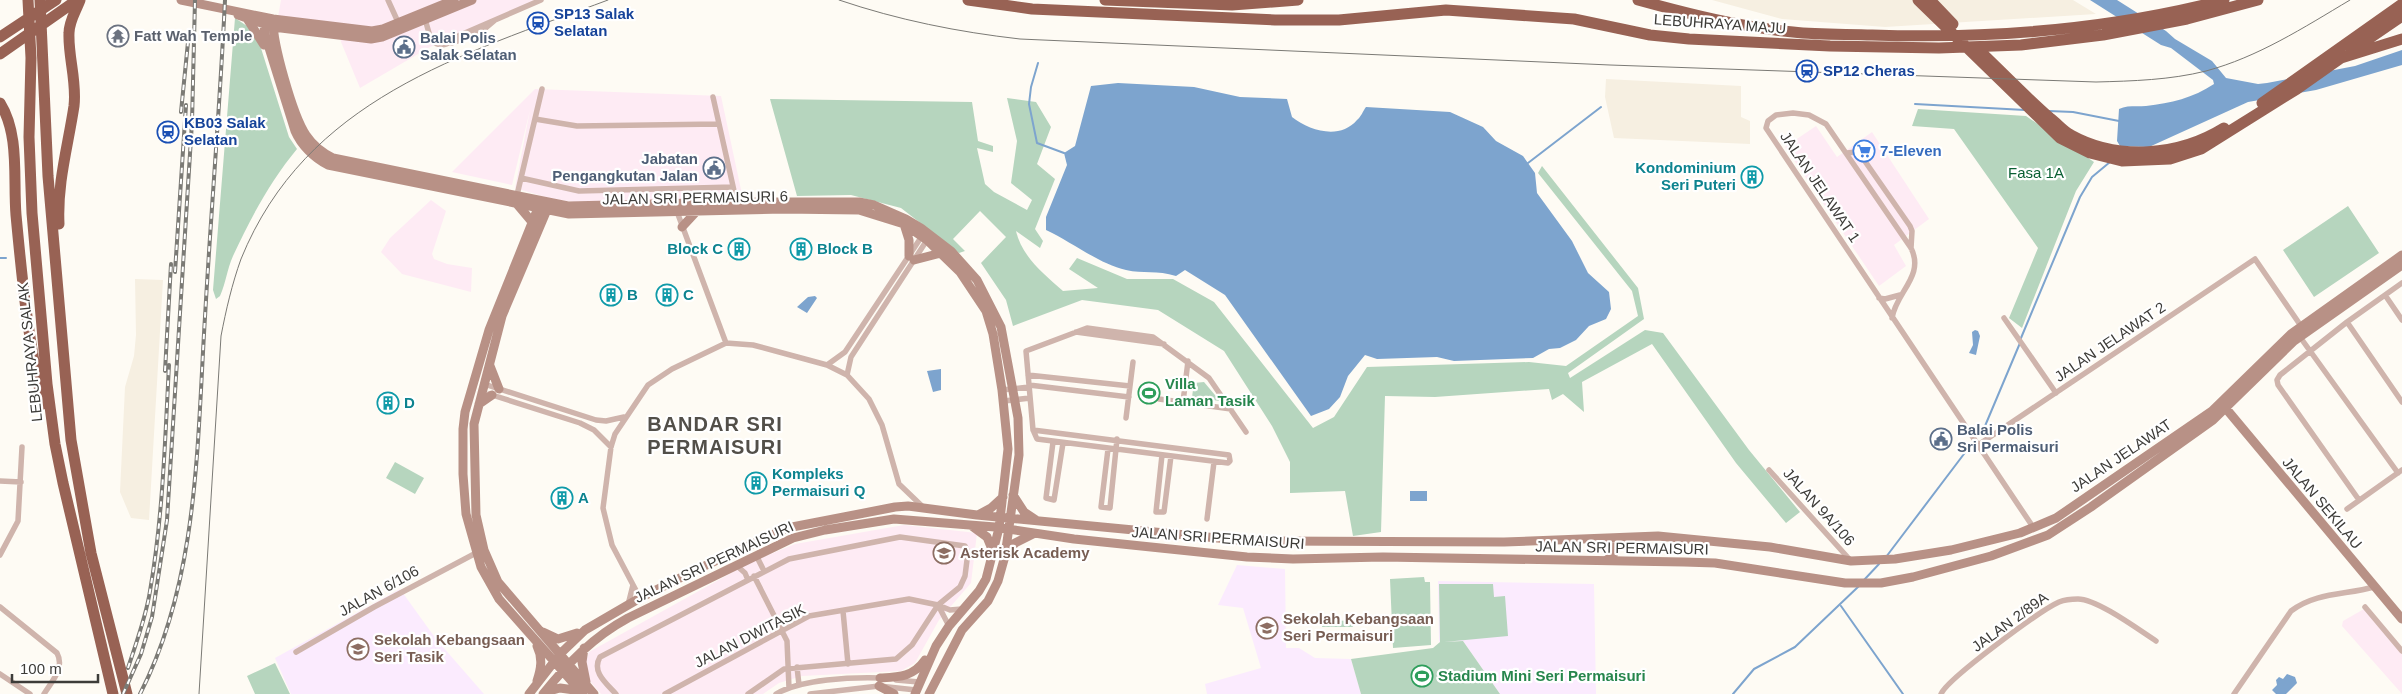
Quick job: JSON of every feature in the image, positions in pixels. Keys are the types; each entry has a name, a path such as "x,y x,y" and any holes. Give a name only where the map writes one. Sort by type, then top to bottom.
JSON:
{"highway":[{"name":"LEBUHRAYA SALAK","path":"28,0 31,58 29,137 32,213 40,321 55,444 113,694"},
{"name":"LEBUHRAYA SALAK","path":"40,0 44,54 44,113 58,312 71,440 91,553 127,694"},
{"path":"0,37 56,0"},
{"path":"0,54 79,0"},
{"path":"58,312 61,276 59,188 74,105 75,86 69,32 71,20 79,0"},
{"name":"LEBUHRAYA MAJU","path":"968,0 1032,8 1275,20 1339,20 1446,10 1574,19 1650,35 1689,39 1830,46 1939,48 2007,46 2100,31 2258,0"},
{"path":"1105,0 1232,5 1298,0"},
{"name":"LEBUHRAYA MAJU","path":"1638,0 1704,18 1794,32 1941,38 2100,31"},
{"path":"1918,0 2060,138 2090,153 2122,161 2170,159 2201,149 2297,89 2402,16"},
{"path":"1930,0 2034,104 2070,134 2103,148 2129,153 2186,146 2220,130 2402,4"},
{"name":"LEBUHRAYA MAJU","path":"2185,15 2224,0"},
{"path":"2341,58 2402,39"},
{"path":"0,103 9,123 14,150 16,212 29,333 38,383 55,444"}],"street":[{"path":"182,0 234,12 262,21"},
{"path":"388,0 398,22"},
{"path":"248,20 372,31 454,0"},
{"path":"273,23 300,31 371,39 472,0"},
{"path":"425,19 431,40 439,45 450,44 458,36 542,0"},
{"path":"234,12 248,20 274,55 282,38 292,32 300,31"},
{"name":"JALAN SRI PERMAISURI 6","path":"262,21 305,140 323,157 544,205 569,214 675,208 859,202 888,210 926,235 967,266 992,306 1001,326 1018,388 1020,437 1014,495 1006,518"},
{"name":"JALAN SRI PERMAISURI 6","path":"273,23 274,55"},
{"path":"533,223 516,199 542,89"},
{"path":"713,96 738,206"},
{"name":"JALAN JELAWAT 1","path":"1892,318 1895,304 1909,285 1914,273 1915,259 1911,248 1826,124 1800,112 1776,115 1766,125 1766,128 1892,318 2033,527"},
{"path":"535,119 577,126 719,124"},
{"name":"JALAN JELAWAT 1","path":"1847,153 1856,152 1862,156 1910,226 1912,231 1911,248"},
{"path":"521,178 579,191 733,188"},
{"path":"544,205 533,223 489,330 464,420 462,453 466,514 476,554 486,580 566,667 584,690"},
{"path":"502,596 489,566 476,515 473,454 474,424 502,316 539,231 544,205"},
{"name":"JALAN SRI PERMAISURI 6","path":"544,205 675,208 695,213 738,206 850,209 873,213 904,224 926,235 960,272 986,311 993,334 1004,401 1008,449 1003,496 1006,518"},
{"path":"675,208 726,343"},
{"path":"682,227 695,213"},
{"path":"539,231 551,218 569,214"},
{"path":"827,365 845,352 911,258 909,240 904,224"},
{"path":"847,375 851,357 926,235"},
{"path":"911,258 941,253"},
{"path":"2224,406 2300,326 2402,254"},
{"name":"JALAN JELAWAT 2","path":"1978,445 2255,259 2300,326"},
{"path":"2224,406 2300,337 2402,265"},
{"path":"2359,500 2278,385 2277,380 2280,375 2310,350 2402,283"},
{"path":"1879,298 1885,299 1900,295"},
{"path":"2385,295 2402,320"},
{"path":"2004,318 2056,393"},
{"path":"2347,322 2402,402"},
{"path":"2300,326 2300,337 2400,472 2347,509"},
{"path":"1033,430 1117,439 1229,455 1228,463 1037,439 1033,430 1026,351 1076,332 1166,344 1209,378 1246,432"},
{"path":"696,584 648,604 640,598 612,545 603,508 610,447 624,417 648,385 672,369 726,343 753,345 827,365 847,375 869,400 882,425 899,484 904,492 925,508"},
{"path":"1183,402 1188,361"},
{"path":"1126,418 1133,362"},
{"path":"490,366 496,392"},
{"path":"477,374 482,388"},
{"path":"1028,375 1130,386"},
{"path":"1002,390 1030,386 1129,397"},
{"path":"482,388 580,423 594,430 610,447"},
{"path":"471,395 482,388 596,420 606,421 624,417"},
{"path":"479,404 496,392"},
{"path":"1004,401 1030,398"},
{"path":"1159,399 1231,409"},
{"name":"JALAN JELAWAT","path":"2033,527 2056,518 2224,406"},
{"name":"JALAN JELAWAT","path":"2054,532 2224,406"},
{"name":"JALAN SEKILAU","path":"2224,406 2402,619"},
{"path":"1108,449 1101,507 1110,508 1117,439"},
{"path":"1053,442 1046,498 1054,500 1063,443"},
{"path":"0,556 18,521 22,447"},
{"path":"462,453 473,454"},
{"path":"1162,455 1156,512 1164,512 1171,456"},
{"path":"1207,519 1214,462"},
{"name":"JALAN 9A/106","path":"1769,470 1851,561"},
{"path":"0,481 21,482"},
{"path":"1014,495 1024,512 1036,520"},
{"path":"977,515 992,508 1003,496"},
{"name":"JALAN SRI PERMAISURI","path":"529,694 557,658 585,630 640,598 787,528 895,507 925,508 1006,518 1249,541 1607,539 1658,536 1770,547 1851,561 1871,562 1895,560 1951,550 2033,527"},
{"path":"810,694 879,682 910,674 920,667 986,579 1004,529 1006,518"},
{"name":"JALAN SRI PERMAISURI","path":"544,693 584,648 611,627 696,584 759,553 807,534 894,519 971,525 1033,534 1247,556 1293,559 1383,557 1607,560 1715,564 1853,583 1881,583 1913,577 2026,544 2054,532"},
{"path":"971,525 987,538 994,554"},
{"path":"2033,527 2039,532 2054,532"},
{"path":"2026,544 2032,535 2033,527"},
{"path":"921,690 930,679 950,642 988,601 998,581 1005,556 1004,529"},
{"path":"1005,556 1015,543 1033,534"},
{"path":"616,694 596,669 596,663 600,657 789,559 900,537 962,544 968,552 964,578 960,587 938,605 910,648 896,659 787,669 748,694"},
{"path":"1607,539 1615,550 1613,555 1607,560"},
{"path":"1377,541 1372,546 1372,550 1383,557"},
{"path":"1951,550 1955,565"},
{"path":"759,553 758,558 764,571"},
{"name":"JALAN 6/106","path":"296,652 374,607 476,554"},
{"path":"736,565 745,572 748,580"},
{"path":"754,576 787,641 787,669 790,688"},
{"path":"628,605 633,585"},
{"path":"2234,694 2291,610 2316,597 2354,593 2374,587"},
{"name":"JALAN DWITASIK","path":"665,694 809,616 909,599 938,605 950,610 966,607"},
{"name":"JALAN 2/89A","path":"1941,694 1970,666 2028,621 2061,601 2080,599 2105,609 2156,640"},
{"path":"938,605 949,626"},
{"path":"0,607 57,653 60,659 60,666 44,694"},
{"path":"2364,607 2402,651"},
{"path":"844,611 848,664"},
{"path":"535,633 558,639 585,630"},
{"path":"535,633 541,665 537,684"},
{"path":"921,690 936,646"},
{"path":"584,648 582,668 584,690"},
{"path":"797,667 800,685"},
{"path":"0,674 30,694"},
{"path":"779,693 800,685 879,682 921,690"},
{"path":"879,682 894,694"},
{"path":"544,693 560,688 584,690 594,694"}],"shaded area":[{"path":"281,0 536,0 430,47 360,88 341,42 339,26 278,17"},
{"path":"1712,0 2073,0 2096,14 1885,27 1782,19"},
{"path":"1606,79 1741,86 1741,117 1750,121 1750,144 1614,138 1605,97"},
{"path":"535,89 721,96 743,199 574,202 552,199 515,188 530,110 512,185 452,172"},
{"path":"1816,126 1837,157 1872,132 1929,219 1894,245 1906,266 1879,286 1785,147"},
{"path":"431,200 446,211 432,254 434,259 447,264 472,268 471,292 402,274 381,252 390,238"},
{"path":"135,279 163,280 149,520 131,518 120,492 125,387 134,356 136,335"},
{"path":"904,525 977,533 971,583 939,620 915,663 901,671 802,676 779,683 763,694 601,694 589,680 586,661 589,652 751,562 795,544"},
{"name":"Sekolah Kebangsaan Seri Permaisuri","path":"1237,565 1285,569 1286,648 1299,648 1315,658 1351,659 1361,694 1207,694 1205,684 1261,668 1243,608 1218,605"},
{"path":"1438,581 1594,584 1596,694 1500,694 1463,641 1439,642"},
{"name":"Sekolah Kebangsaan Seri Tasik","path":"400,589 436,639 484,694 291,694 275,658"},
{"path":"2364,609 2402,654 2402,694 2342,626 2343,621"}],"green space":[{"path":"235,18 247,26 260,45 289,137 297,149 278,174 254,214 231,261 220,296 216,299 213,290"},
{"path":"1007,98 1036,102 1051,127 1037,164 1055,179 1035,229 1043,241 1040,248 1016,231 1028,257 1063,291 1098,288 1069,269 1077,258 1127,279 1173,279 1214,302 1313,428 1334,417 1367,367 1529,362 1566,366 1638,316 1632,291 1538,173 1542,166 1638,288 1644,319 1568,373 1570,378 1645,330 1663,333 1749,450 1800,512 1786,523 1736,463 1652,344 1582,382 1584,412 1563,394 1552,400 1549,389 1435,397 1385,396 1381,532 1353,536 1345,491 1290,493 1290,462 1272,426 1224,351 1158,310 1082,300 1013,326 1006,300 981,263 1006,237 980,211 953,239 965,251 959,253 901,208 851,195 797,196 770,99 972,102 978,141 993,146 993,152 977,148 985,184 994,192 1027,210 1032,200 1011,183 1017,141"},
{"name":"Fasa 1A","path":"1918,109 2026,116 2094,162 2076,191 2022,328 2009,318 2038,248 1954,129 1912,126"},
{"path":"2348,206 2379,253 2314,297 2283,250"},
{"path":"1204,382 1220,401 1192,397 1194,383"},
{"path":"395,462 424,478 415,494 386,478"},
{"path":"1424,577 1425,582 1430,582 1431,645 1393,648 1390,579"},
{"name":"Stadium Mini Seri Permaisuri","path":"1439,584 1493,584 1494,597 1505,596 1508,636 1444,642 1463,641 1500,694 1361,694 1351,659 1433,648 1440,642"},
{"path":"1322,620 1353,621 1353,627 1322,627"},
{"path":"275,663 290,694 255,694 247,676"}],"water":[{"path":"2090,0 2117,0 2212,61 2226,78 2258,84 2267,83 2355,66 2402,50 2402,65 2316,90 2248,102 2149,147 2120,146 2117,141 2119,109 2173,101 2198,93 2214,84 2213,80 2171,48 2161,45"},
{"path":"1118,83 1194,87 1240,97 1287,99 1292,117 1307,126 1325,131 1334,132 1350,126 1360,117 1366,107 1450,112 1483,127 1496,141 1523,156 1535,173 1537,193 1572,241 1588,273 1609,292 1611,309 1606,319 1589,326 1576,340 1560,348 1549,349 1533,358 1454,361 1437,357 1377,359 1365,355 1348,376 1340,397 1329,409 1311,416 1225,295 1185,270 1176,276 1163,273 1132,271 1116,267 1046,230 1046,217 1067,165 1064,153 1075,146 1091,86"},
{"path":"815,296 817,298 807,313 797,307 808,297"},
{"path":"1978,331 1980,336 1976,355 1969,353 1973,345 1972,332"},
{"path":"941,369 941,390 933,392 927,371"},
{"path":"1410,491 1427,491 1427,501 1410,501"},
{"path":"2287,674 2295,677 2297,683 2286,694 2276,694 2272,690 2277,685 2276,680 2279,677 2283,679"}],"waterway":[{"path":"1038,63 1031,87 1029,104 1037,143 1064,153"},
{"path":"1915,104 2025,110"},
{"path":"1528,163 1601,107"},
{"path":"2049,111 2073,112 2119,121"},
{"path":"2021,338 2080,197 2092,177 2110,162"},
{"path":"0,258 6,258"},
{"path":"1985,426 2020,343"},
{"path":"1886,557 1970,446"},
{"path":"1864,580 1879,564"},
{"path":"1733,694 1754,669 1795,647 1859,586"},
{"path":"1841,606 1903,694"}],"tram line":[{"path":"199,694 221,336 241,259 269,204 305,159 347,121 394,90 444,64 498,41 608,0"},
{"path":"839,0 883,14 928,24 1020,39 1610,65 2096,82 2165,78 2206,71 2225,65 2280,41 2350,0"}],"railway":[{"path":"123,694 141,654 152,617 167,520 192,122 195,0"},
{"path":"140,694 159,650 174,604 192,510 200,413 225,0"},
{"path":"181,112 188,42"},
{"path":"175,272 186,105"},
{"path":"165,371 171,264"},
{"path":"128,668 146,610 158,535 169,365"}],"place":[{"name":"SP13 Salak Selatan","path":"538,23"},
{"name":"Fatt Wah Temple","path":"118,36"},
{"name":"Balai Polis Salak Selatan","path":"404,47"},
{"name":"SP12 Cheras","path":"1807,71"},
{"name":"KB03 Salak Selatan","path":"168,132"},
{"name":"7-Eleven","path":"1864,151"},
{"name":"Jabatan Pengangkutan Jalan","path":"714,168"},
{"name":"Kondominium Seri Puteri","path":"1752,177"},
{"name":"Block C","path":"739,249"},
{"name":"Block B","path":"801,249"},
{"name":"B","path":"611,295"},
{"name":"C","path":"667,295"},
{"name":"Villa Laman Tasik","path":"1149,393"},
{"name":"D","path":"388,403"},
{"name":"Balai Polis Sri Permaisuri","path":"1941,439"},
{"name":"Kompleks Permaisuri Q","path":"756,483"},
{"name":"A","path":"562,498"},
{"name":"Asterisk Academy","path":"944,553"},
{"name":"Sekolah Kebangsaan Seri Permaisuri","path":"1267,628"},
{"name":"Sekolah Kebangsaan Seri Tasik","path":"358,649"},
{"name":"Stadium Mini Seri Permaisuri","path":"1422,676"}],"district":[{"name":"BANDAR SRI PERMAISURI","path":"715,436"}]}
